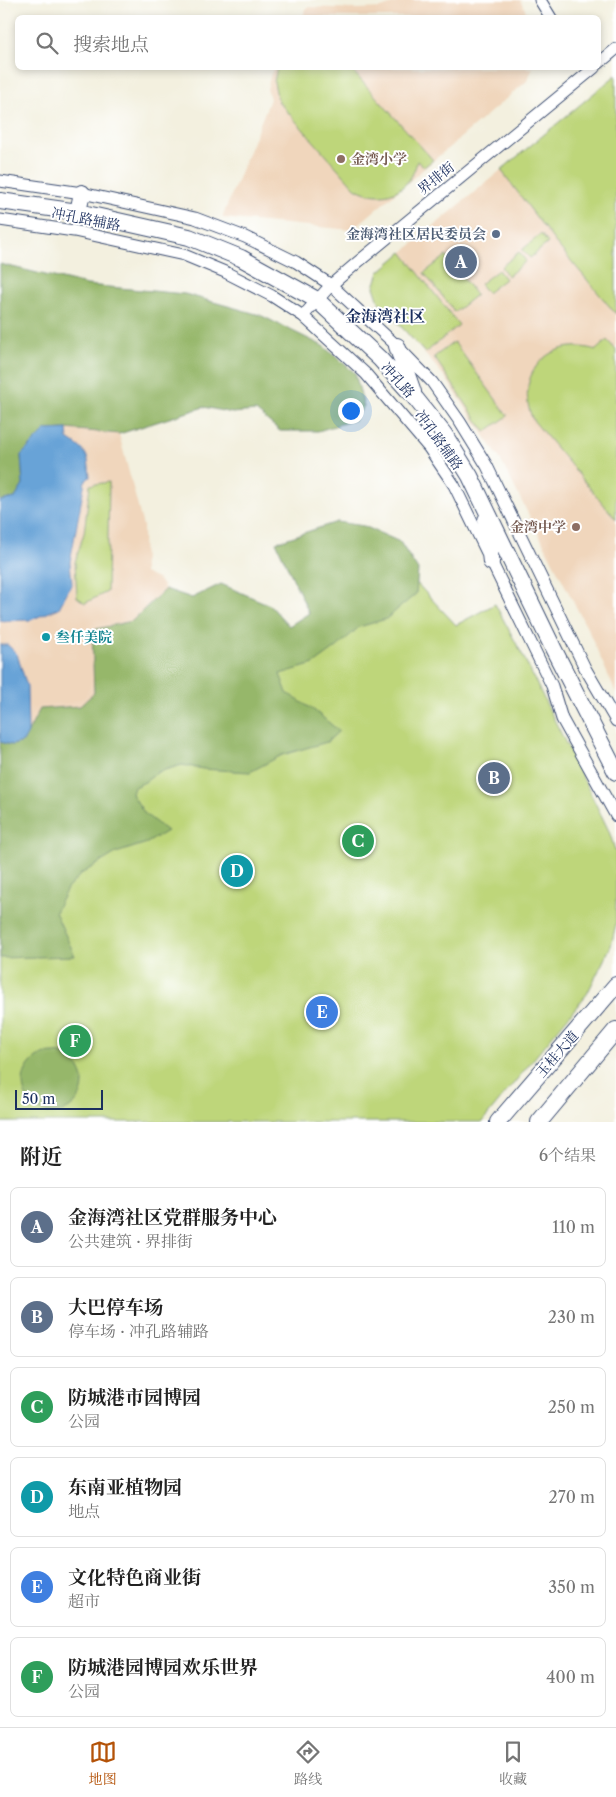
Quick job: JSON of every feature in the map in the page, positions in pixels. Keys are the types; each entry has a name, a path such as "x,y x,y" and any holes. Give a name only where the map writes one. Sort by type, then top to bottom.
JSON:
{"main road":[{"path":"78,212 82,194"},
{"name":"冲孔路","path":"0,201 78,212 190,237 242,258 316,300 380,360 416,399 449,443 470,476 554,650 616,772"},
{"path":"398,346 416,399"},
{"path":"485,508 491,562"},
{"name":"玉桂大道","path":"499,1122 614,985"},
{"path":"539,1122 616,1030"}],"street":[{"path":"540,0 549,15"},
{"path":"601,62 616,49"},
{"name":"界排街","path":"303,316 331,285 587,70"},
{"name":"冲孔路辅路","path":"0,181 82,194 195,218 254,242 296,262 331,285 398,346 432,382 460,422 487,466 586,668 616,721"},
{"name":"冲孔路辅路","path":"0,220 74,231 184,255 225,272 272,296 303,316 366,374 429,448 454,485 552,686 562,719 616,816"}],"shaded area":[{"path":"404,0 520,0 528,15 304,15 307,7 381,8"},
{"name":"金湾小学","path":"273,70 532,70 527,81 352,230 222,218 270,99 267,89"},
{"name":"金湾中学","path":"501,170 555,242 616,314 616,693 589,632 500,459 445,377 379,302 374,287 379,272"},
{"name":"叁仟美院","path":"67,429 119,434 143,526 144,573 159,580 165,589 132,621 134,780 28,733 27,686 17,654 8,645 0,645 0,621 31,620 72,583 70,562 85,481 83,449 67,439"}],"green space":[{"path":"277,70 352,70 433,160 424,167 417,161 409,181 394,192 385,195 365,193 355,188 278,101 274,82"},
{"path":"616,75 616,314 555,242 501,170"},
{"path":"541,234 548,243 530,258 522,250"},
{"path":"402,252 459,325 425,353 379,302 374,287 379,272"},
{"path":"519,252 526,261 508,276 501,267"},
{"path":"446,256 476,295 455,312 424,273"},
{"path":"0,264 87,285 185,294 260,315 323,346 355,373 364,406 354,420 318,431 280,431 256,411 232,413 204,407 119,434 67,429 46,430 21,455 23,485 15,498 0,501"},
{"path":"498,270 505,279 487,293 480,284"},
{"path":"607,340 616,350 616,519 533,420 528,403 528,388 532,374 539,362 550,354 564,348 579,347 596,350"},
{"path":"454,342 508,416 485,432 434,357"},
{"path":"109,482 107,592 85,603 77,597 75,562 84,533 90,485"},
{"path":"337,522 364,526 400,542 418,570 416,594 386,619 359,627 336,648 314,664 280,674 287,693 315,711 339,731 327,742 282,755 250,772 203,769 182,765 158,772 145,782 134,787 132,794 145,814 167,831 147,843 116,853 81,874 67,889 55,912 75,956 0,958 0,742 12,745 23,742 40,709 80,706 94,693 92,630 132,621 165,589 192,598 221,584 270,605 289,626 309,613 276,542"},
{"path":"410,576 456,625 495,604 523,656 609,831 616,853 616,924 611,946 587,994 482,1122 0,1122 0,872"},
{"path":"53,1053 69,1058 74,1062 78,1067 83,1083 78,1099 74,1104 69,1108 53,1113 37,1108 32,1104 28,1099 23,1083 28,1067 32,1062 37,1058"}],"water":[{"path":"67,429 68,439 80,447 86,454 90,477 85,481 70,562 72,583 59,608 31,620 0,621 0,501 15,498 23,485 21,455 46,430"},
{"path":"0,645 8,645 17,654 27,686 28,733 23,742 12,745 0,742"}],"place":[{"name":"金湾小学","path":"341,159"},
{"name":"金海湾社区居民委员会","path":"496,234"},
{"name":"金海湾社区党群服务中心","path":"461,262"},
{"name":"金湾中学","path":"576,527"},
{"name":"叁仟美院","path":"46,637"},
{"name":"大巴停车场","path":"494,778"},
{"name":"防城港市园博园","path":"358,841"},
{"name":"东南亚植物园","path":"237,871"},
{"name":"文化特色商业街","path":"322,1012"},
{"name":"防城港园博园欢乐世界","path":"75,1041"}],"district":[{"name":"金海湾社区","path":"385,316"}]}
